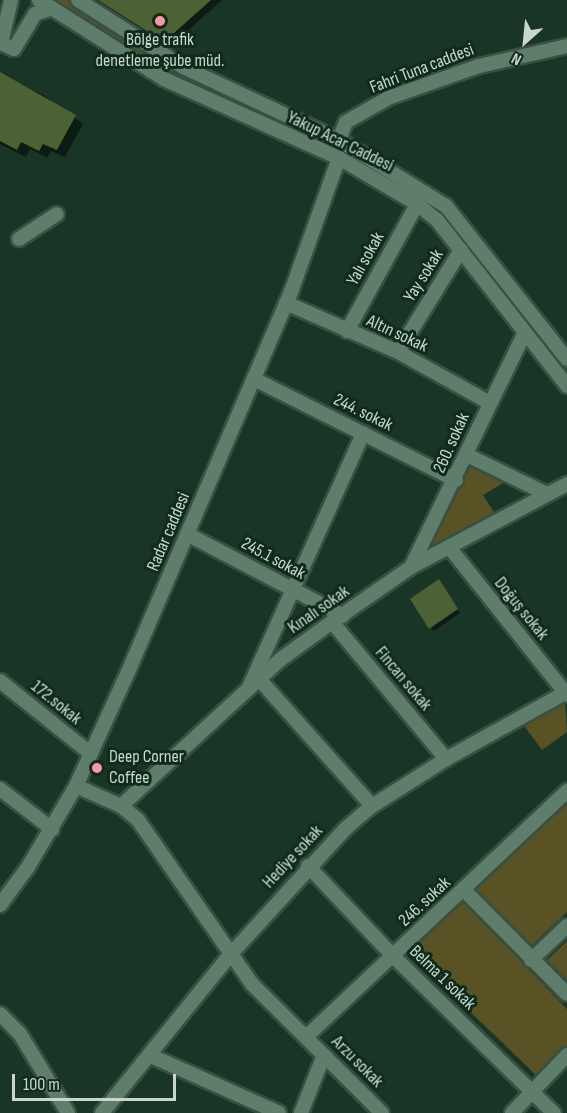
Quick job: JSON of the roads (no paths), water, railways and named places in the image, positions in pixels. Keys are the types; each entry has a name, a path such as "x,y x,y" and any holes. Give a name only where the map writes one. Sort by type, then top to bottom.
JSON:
{"street":[{"path":"11,0 1,43 14,49 35,14 52,8"},
{"name":"Yakup Acar Caddesi","path":"39,0 164,79 339,158 417,204 437,220 567,386"},
{"name":"Yakup Acar Caddesi","path":"78,0 183,67 339,140 446,206 567,358"},
{"name":"Fahri Tuna caddesi","path":"339,140 346,122 387,98 478,66 567,46"},
{"name":"Radar caddesi","path":"0,905 52,829 76,786 286,303 339,158"},
{"name":"Yalı sokak","path":"347,331 417,204"},
{"path":"19,239 57,214"},
{"name":"Yay sokak","path":"398,352 461,250"},
{"name":"Altın sokak","path":"286,303 398,352 490,403"},
{"name":"260. sokak","path":"411,567 456,480 525,332"},
{"name":"244. sokak","path":"254,379 456,480"},
{"path":"248,690 291,589 363,433"},
{"path":"467,455 547,494"},
{"name":"Kınalı sokak","path":"120,806 260,679 337,619 411,567 567,484"},
{"name":"245.1 sokak","path":"187,534 291,589 337,619"},
{"name":"Doğuş sokak","path":"449,547 566,693"},
{"name":"Fincan sokak","path":"337,619 446,759"},
{"path":"260,679 372,806"},
{"name":"172.sokak","path":"0,681 90,753"},
{"name":"Hediye sokak","path":"102,1113 230,954 308,866 372,806 446,759 566,693"},
{"name":"Arzu sokak","path":"76,786 120,806 138,820 252,984 382,1113"},
{"path":"0,789 52,829"},
{"name":"246. sokak","path":"306,1037 567,791"},
{"name":"Belma 1 sokak","path":"308,866 393,956 554,1113"},
{"path":"464,890 567,994"},
{"path":"531,960 567,926"},
{"path":"0,1014 21,1034 68,1113"},
{"path":"149,1055 279,1113"},
{"path":"301,1113 324,1055"},
{"path":"512,1113 567,1055"}],"place":[{"name":"Bölge trafik denetleme şube müd.","path":"160,21"},
{"name":"Deep Corner Coffee","path":"97,768"}]}
